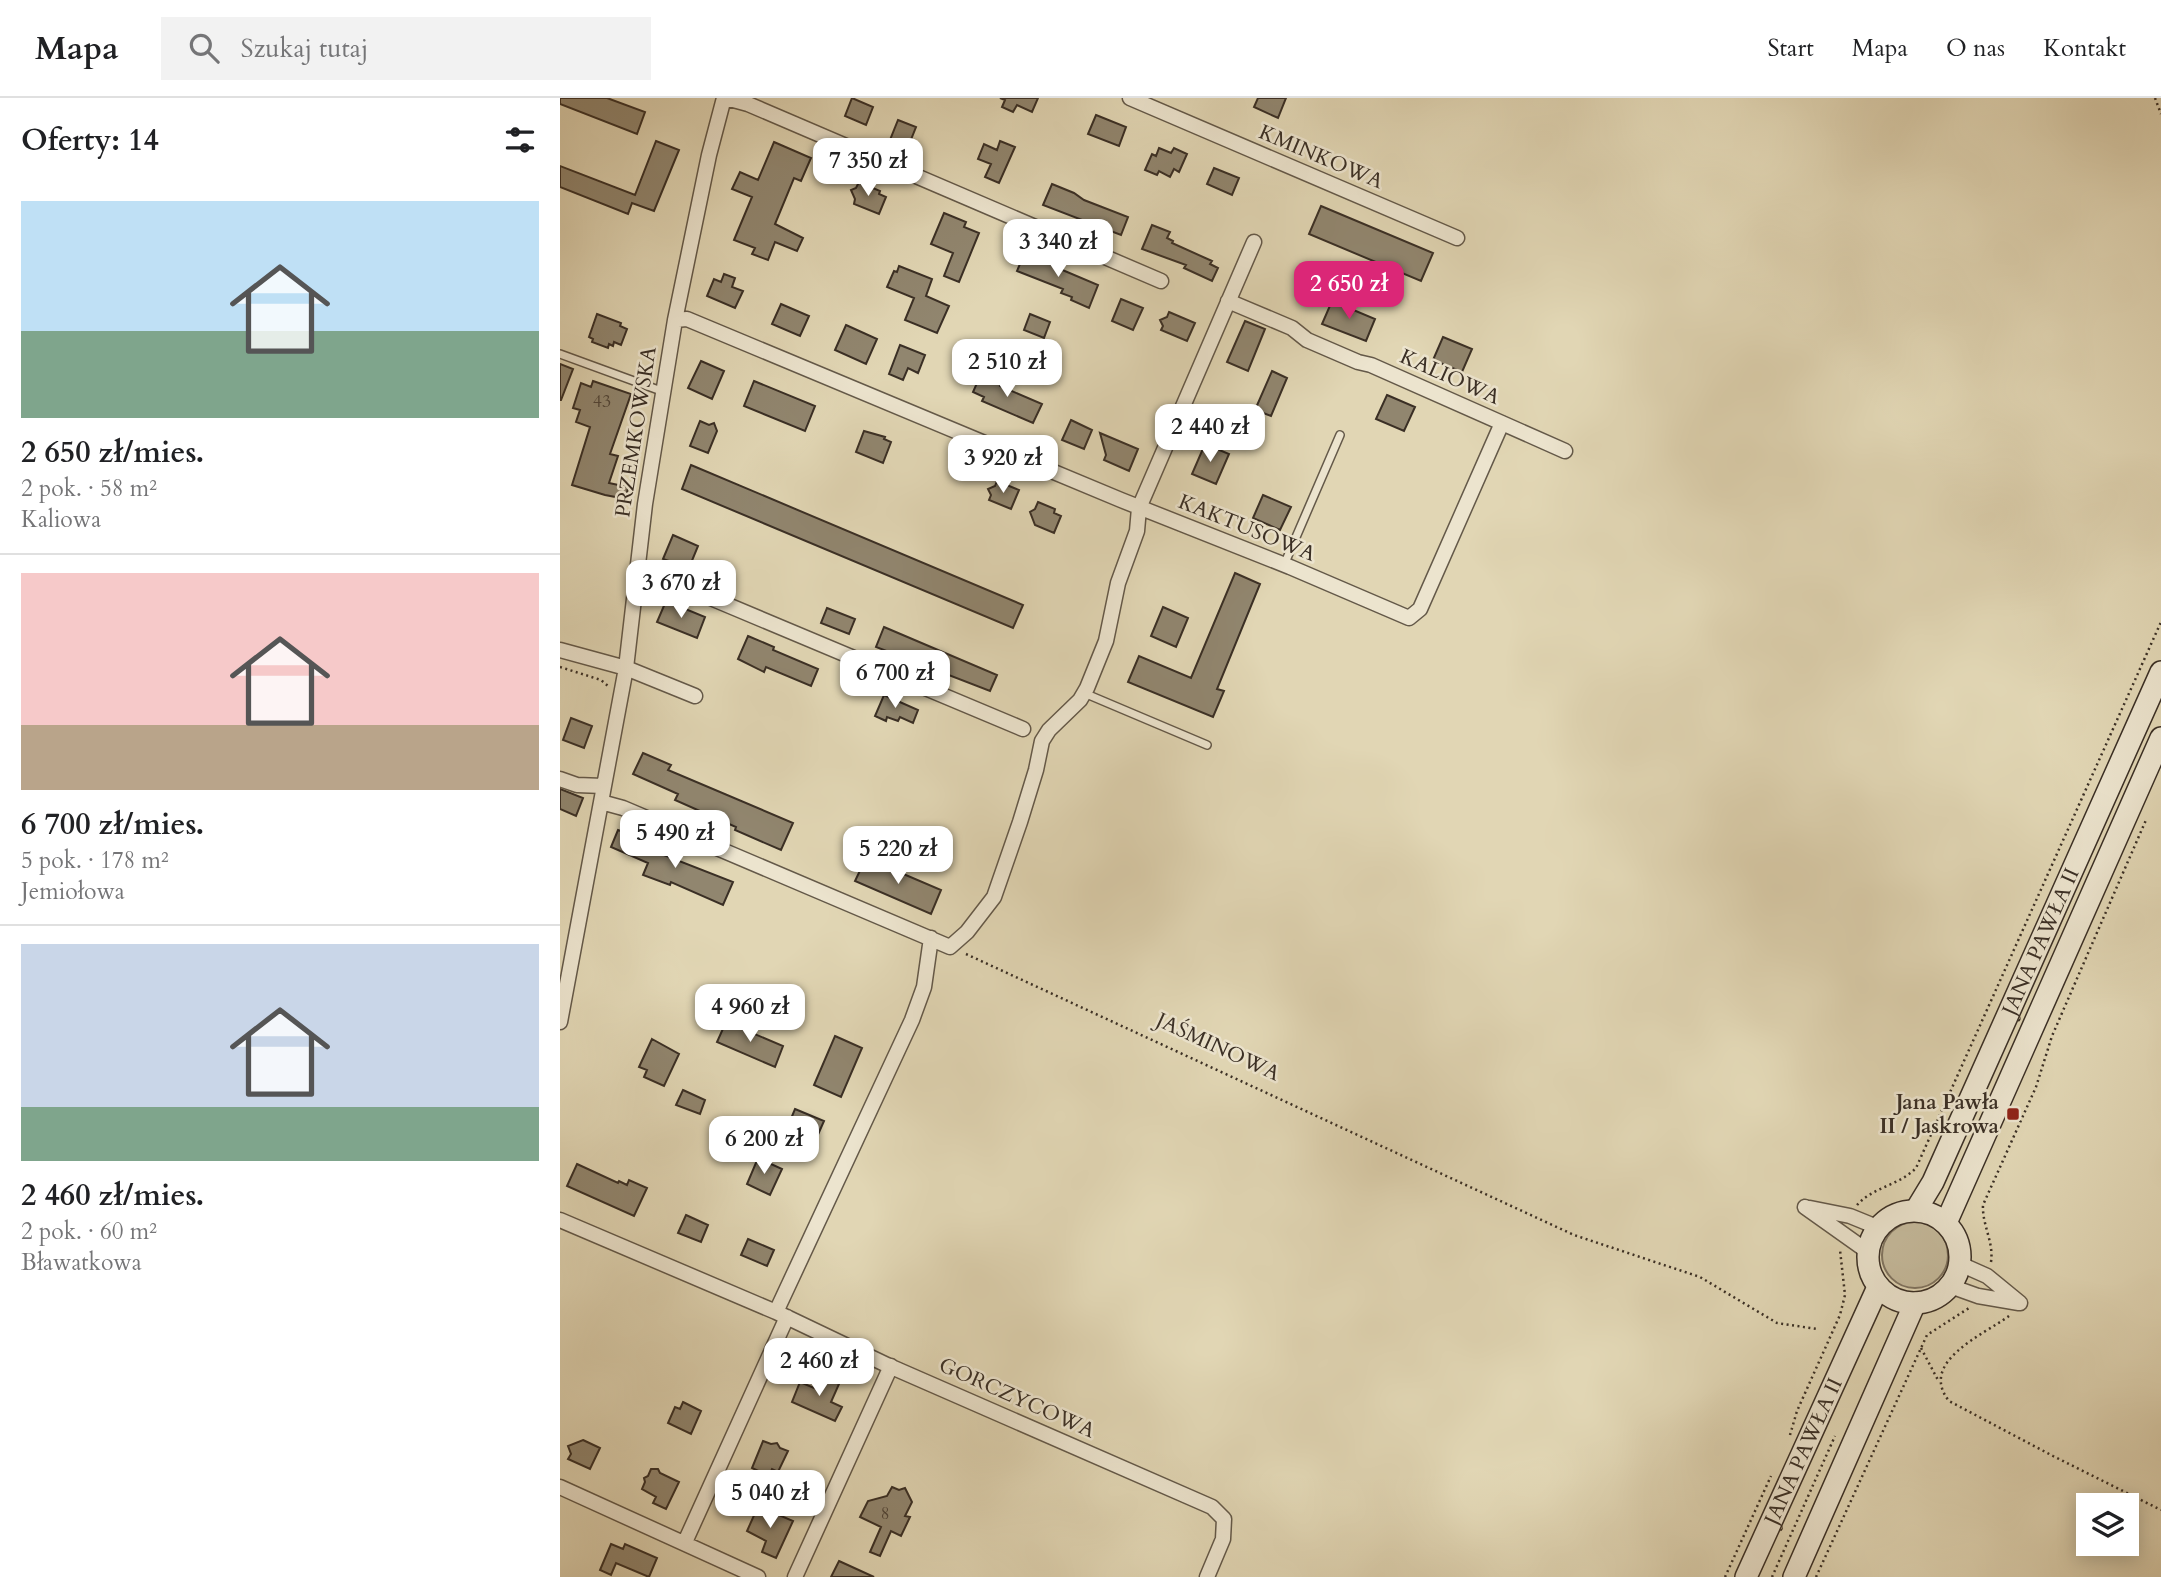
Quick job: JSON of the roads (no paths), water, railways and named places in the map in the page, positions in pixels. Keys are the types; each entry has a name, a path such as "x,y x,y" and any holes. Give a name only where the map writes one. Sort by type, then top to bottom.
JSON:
{"street":[{"path":"725,98 748,104 1161,281"},
{"name":"PRZEMKOWSKA","path":"561,1013 626,668 637,572 651,505 675,320 709,155 725,98"},
{"name":"KMINKOWA","path":"1130,98 1457,238"},
{"path":"601,802 623,808 950,947 967,932 994,897 1036,770 1042,741 1084,693 1106,640 1118,583 1137,531 1139,508 1254,242"},
{"name":"KALIOWA","path":"1228,301 1292,328 1307,340 1371,365 1565,452"},
{"name":"KAKTUSOWA","path":"675,320 687,319 1409,618 1415,615"},
{"name":"KALIOWA","path":"1415,615 1426,596 1502,423"},
{"path":"637,572 656,575 1023,729"},
{"path":"560,650 626,668 695,696"},
{"name":"JANA PAWŁA II","path":"1916,1210 1930,1190 2161,671"},
{"name":"JANA PAWŁA II","path":"1946,1223 2161,738"},
{"path":"560,779 577,785 603,786"},
{"path":"685,1542 912,1020 924,987 931,939"},
{"path":"1867,1251 1805,1207 1850,1216 1877,1227"},
{"path":"1916,1210 1938,1216 1946,1223 1956,1236 1960,1250 1959,1264 1950,1286 1928,1301 1915,1303 1901,1302 1878,1287 1867,1264 1867,1251 1877,1227 1899,1212 1916,1210"},
{"name":"GORCZYCOWA","path":"560,1220 782,1314 891,1366 1212,1507 1224,1519 1223,1539 1207,1577"},
{"path":"1950,1286 1978,1296 2020,1303 1987,1276 1959,1264"},
{"name":"JANA PAWŁA II","path":"1746,1577 1878,1287"},
{"name":"JANA PAWŁA II","path":"1794,1577 1915,1303"},
{"path":"795,1577 891,1366"},
{"path":"560,1487 758,1577"}],"lane":[{"path":"560,354 664,392"},
{"path":"1284,565 1339,435"},
{"path":"1084,693 1207,746"}],"place":[{"name":"Jana Pawła II / Jaskrowa","path":"2013,1114"}]}
